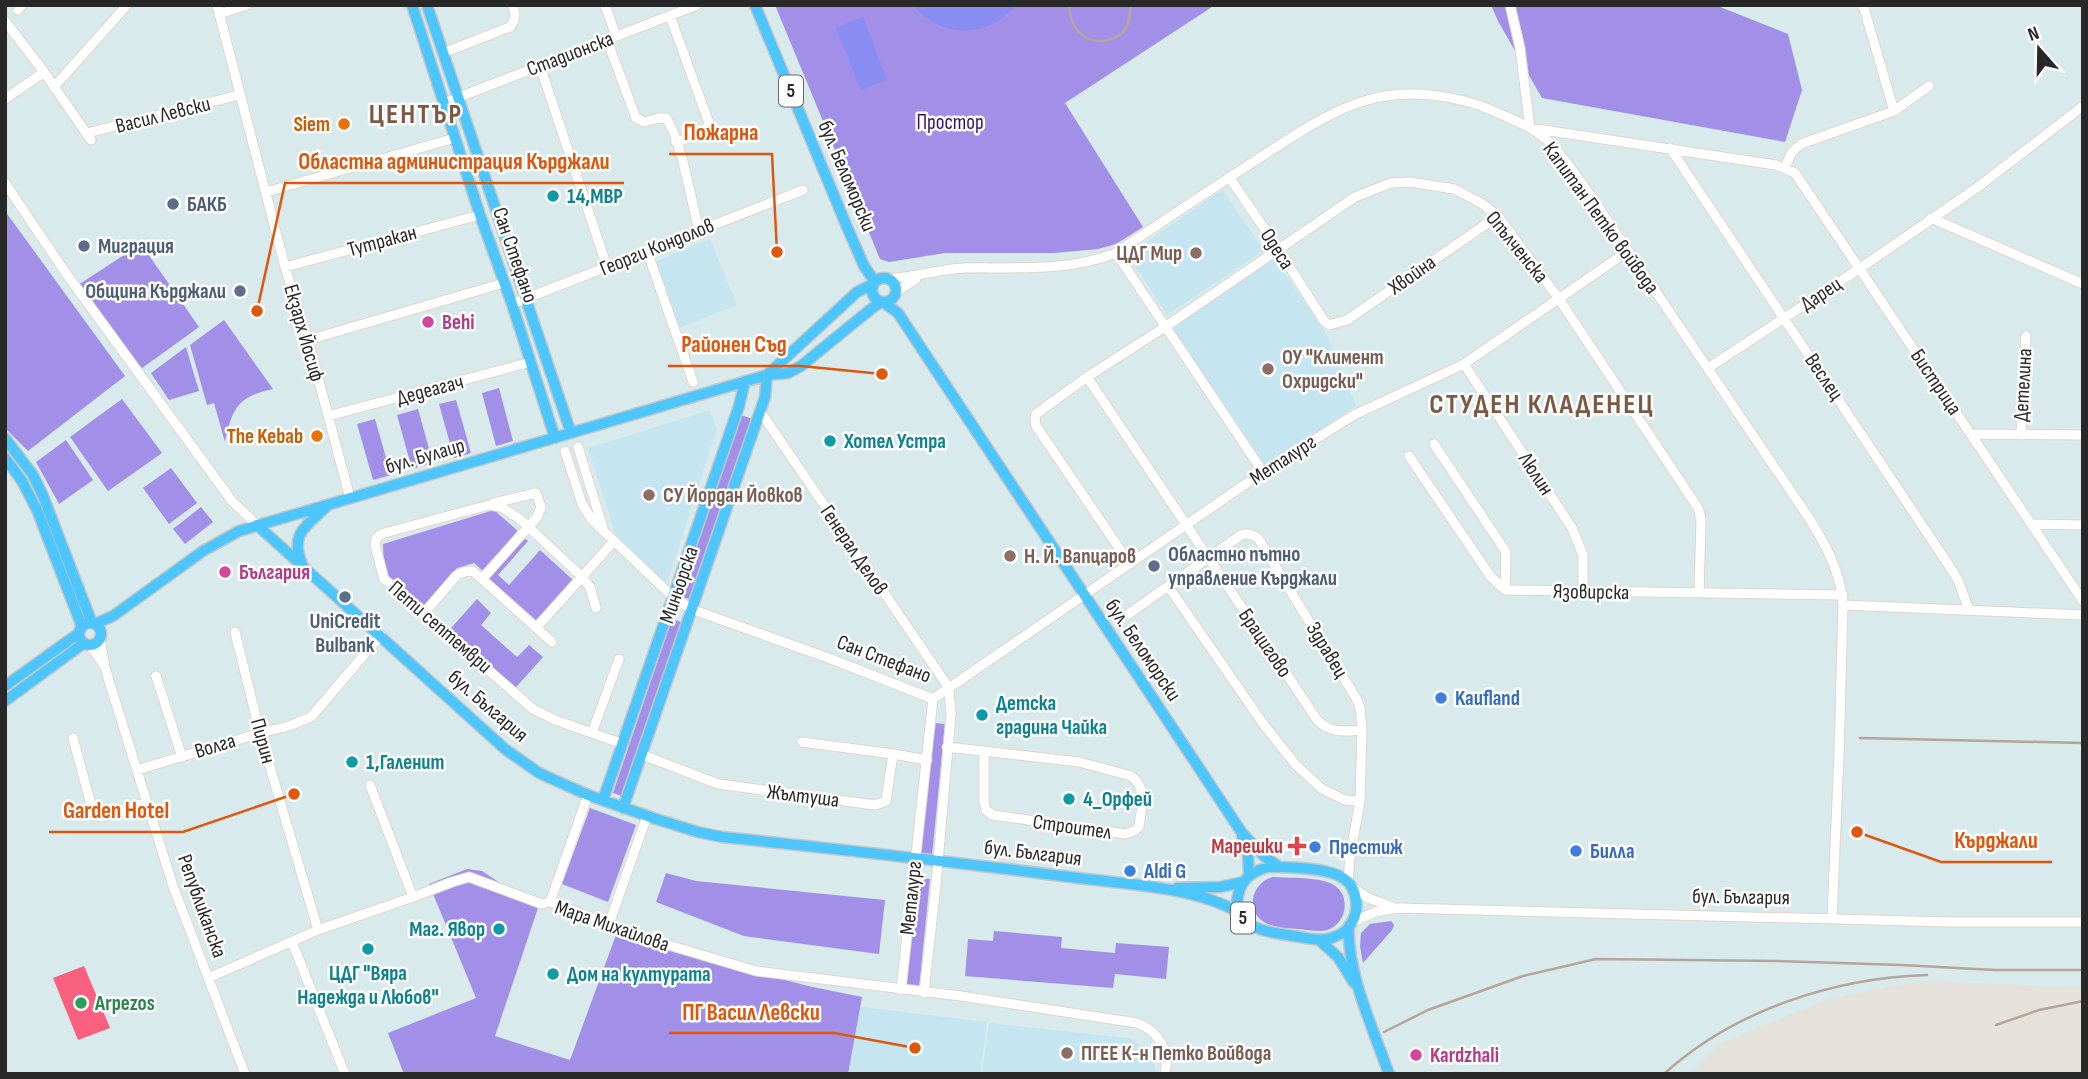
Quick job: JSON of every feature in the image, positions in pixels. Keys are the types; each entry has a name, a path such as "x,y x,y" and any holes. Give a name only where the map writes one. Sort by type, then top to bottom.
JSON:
{"main road":[{"name":"Сан Стефано","path":"412,5 555,438"},
{"name":"Сан Стефано","path":"427,5 571,433"},
{"name":"бул. Беломорски","path":"755,5 864,266 874,283"},
{"path":"874,283 882,278 889,279"},
{"name":"5","path":"889,279 893,283 895,293"},
{"name":"5","path":"874,283 872,294 882,302"},
{"name":"бул. Булаир","path":"767,375 858,292 874,283"},
{"name":"бул. Беломорски","path":"895,293 898,313"},
{"path":"882,302 890,301 895,293"},
{"name":"бул. Беломорски","path":"882,302 898,313 1242,833 1279,867"},
{"name":"бул. Булаир","path":"5,701 113,616 213,544 239,531 767,375 780,375 796,370 882,302"},
{"name":"Миньорска","path":"623,808 760,411 767,388 767,375"},
{"name":"Миньорска","path":"603,800 745,382"},
{"name":"Републиканска","path":"5,438 28,478 37,510 90,633"},
{"name":"Републиканска","path":"5,458 28,478"},
{"path":"304,566 296,548 297,539 329,504"},
{"name":"бул. България","path":"257,525 505,749 540,773 588,795 698,832 722,837 1160,888 1220,902 1240,912"},
{"name":"бул. Булаир","path":"5,686 90,633"},
{"name":"бул. Беломорски","path":"1242,833 1248,855 1246,879"},
{"name":"5","path":"1319,940 1264,932 1249,924 1240,912 1238,895 1246,879 1262,869 1279,867 1334,874 1350,885"},
{"name":"бул. България","path":"1160,888 1209,888 1246,879"},
{"path":"1350,885 1357,904 1348,941 1350,955 1389,1074"},
{"path":"1319,940 1335,937 1351,924"},
{"path":"1319,940 1338,957 1363,1000"}],"street":[{"path":"5,21 54,86 127,5"},
{"path":"218,9 247,5"},
{"path":"443,53 510,27 515,13 512,5"},
{"path":"605,5 636,118 645,122 666,118 676,142 699,231"},
{"name":"Стадионска","path":"444,103 697,5"},
{"path":"1510,5 1520,48 1530,128 1785,167 1792,152 1801,144 1894,111 1929,86"},
{"path":"1863,5 1894,111"},
{"name":"Екзарх Йосиф","path":"218,9 285,267 308,340 350,498"},
{"path":"670,16 709,123 704,132 676,142"},
{"path":"540,66 607,267"},
{"path":"5,99 44,72"},
{"name":"Васил Левски","path":"54,86 89,137 239,95"},
{"name":"Капитан Петко войвода","path":"889,279 964,268 1056,267 1090,262 1116,253 1319,120 1371,99 1424,95 1477,104 1530,128 1545,138 1593,199 1708,368 1824,542 1835,565 1843,595 1843,606 1832,919"},
{"name":"Дарец","path":"1708,368 1978,187 2083,106"},
{"path":"266,192 455,138"},
{"name":"Веслец","path":"1670,148 1946,561 1958,580 1969,610"},
{"name":"Бистрица","path":"1785,167 1795,173 2083,601"},
{"name":"Одеса","path":"1229,177 1324,321"},
{"name":"Опълченска","path":"1130,564 1036,426 1035,418 1039,411 1355,197 1391,183 1410,182 1454,189 1481,203 1498,216 1559,299 1698,508 1701,519 1699,593"},
{"name":"бул. България","path":"5,183 65,272 169,416 232,501 257,525"},
{"name":"Георги Кондолов","path":"512,304 803,190"},
{"name":"Тутракан","path":"285,267 480,215"},
{"name":"Хвойна","path":"1324,321 1329,325 1347,320 1498,216"},
{"path":"1931,218 2083,284"},
{"path":"648,251 693,382"},
{"name":"Металург","path":"901,990 933,699 1263,472 1354,415 1464,364 1628,251"},
{"path":"1116,253 1263,472"},
{"name":"Капитан Петко войвода","path":"895,293 924,275"},
{"path":"308,340 504,283"},
{"name":"Детелина","path":"2021,435 2026,336"},
{"name":"Дедеагач","path":"328,416 531,362"},
{"name":"Люлин","path":"1464,364 1572,528 1583,555 1583,592"},
{"name":"Брацигово","path":"1087,377 1318,721 1338,732 1362,725"},
{"name":"Генерал Делов","path":"760,411 949,688"},
{"path":"1972,435 2083,435"},
{"path":"1434,444 1506,552 1505,590"},
{"path":"578,447 605,533"},
{"name":"Сан Стефано","path":"565,451 586,512 672,596 691,609 933,699"},
{"path":"1409,456 1491,577 1505,590"},
{"path":"482,579 537,517 541,507 536,493 489,505"},
{"path":"489,505 507,510 528,526 581,576 590,587 596,608"},
{"name":"Пети септември","path":"489,505 377,536 375,545 384,579 533,709 555,720 623,744"},
{"path":"2033,524 2083,525"},
{"name":"Здравец","path":"1127,615 1245,533 1253,535 1258,538 1356,698 1362,725"},
{"path":"537,627 614,541"},
{"path":"424,613 456,576 462,572 474,572 552,642"},
{"path":"1168,586 1264,725 1308,779 1335,796 1360,801"},
{"name":"Язовирска","path":"1505,590 1843,595"},
{"path":"1843,606 2083,615"},
{"name":"Пирин","path":"235,632 260,733 318,930"},
{"name":"Републиканска","path":"90,633 105,668 173,886 245,1074"},
{"name":"Волга","path":"137,770 289,726 311,717 381,635"},
{"path":"592,733 619,659"},
{"path":"156,676 182,757"},
{"name":"Металург","path":"924,993 951,701 949,688"},
{"path":"1350,885 1350,857 1360,801 1362,725"},
{"path":"73,738 96,816 102,817 147,802"},
{"path":"802,742 927,760"},
{"name":"Строител","path":"947,747 984,751 1079,762 1131,776 1143,790 1139,827 1125,834 993,815 986,810 984,802 984,751"},
{"name":"Жълтуша","path":"643,755 718,784 875,805 886,801 893,754"},
{"path":"370,785 413,897"},
{"path":"550,902 588,795"},
{"path":"609,924 647,816"},
{"path":"1334,874 1350,857"},
{"name":"Мара Михайлова","path":"208,978 318,930 470,877 542,904 550,902 609,924 611,928 756,971 961,996 1137,1023 1151,1029 1162,1043 1167,1058 1165,1074"},
{"name":"бул. България","path":"1350,885 1372,900 1398,908"},
{"name":"бул. България","path":"1351,924 1369,914 1398,908 1832,919 2083,922"},
{"path":"292,942 345,1074"}],"shaded area":[{"path":"913,5 1016,5 992,24 964,31 937,24"},
{"path":"863,17 887,80 861,90 836,28"},
{"name":"ЦДГ Мир","path":"1222,190 1264,250 1167,315 1128,255"},
{"path":"710,239 737,305 679,328 652,263"},
{"name":"ОУ \"Климент Охридски\"","path":"1273,257 1326,333 1356,406 1265,468 1167,328"},
{"name":"СУ Йордан Йовков","path":"710,410 717,429 667,583 618,542 588,448"},
{"name":"Arpezos","path":"84,966 110,1028 78,1040 53,978"},
{"path":"1918,981 2083,987 2083,1074 1690,1074 1721,1043 1829,999"},
{"path":"854,1006 987,1022 980,1074 842,1074"},
{"name":"ПГЕЕ К-н Петко Войвода","path":"989,1023 1129,1038 1144,1047 1153,1059 1156,1074 982,1074"}],"green space":[{"name":"Простор","path":"775,5 1215,5 1065,103 1143,227 1116,244 1098,249 1054,253 945,253 889,262 880,259"},
{"path":"1491,5 1719,5 1788,34 1802,90 1785,142 1542,98"},
{"path":"5,211 125,376 28,451 5,428"},
{"path":"141,244 199,327 138,371 78,285"},
{"path":"224,320 273,389 252,395 239,405 234,412 225,442 214,403 207,405 190,345"},
{"path":"186,347 199,391 169,400 151,373"},
{"path":"499,388 513,441 496,446 482,393"},
{"path":"122,399 162,453 108,491 70,437"},
{"path":"456,400 471,453 454,458 439,404"},
{"path":"418,409 433,463 412,469 397,415"},
{"path":"740,415 753,419 689,599 677,595"},
{"path":"375,419 391,475 373,480 357,424"},
{"path":"66,440 93,480 59,504 36,462"},
{"path":"171,468 197,503 169,524 143,488"},
{"path":"201,507 213,522 185,544 173,529"},
{"path":"494,510 519,532 483,571 474,563 457,568 422,608 384,574 383,544"},
{"path":"523,537 528,541 498,575 509,585 540,550 573,580 537,621 487,577"},
{"path":"477,599 491,613 481,625 517,657 529,645 543,657 510,694 444,636"},
{"path":"672,619 681,622 622,796 613,793"},
{"path":"933,723 945,724 932,856 920,855"},
{"path":"590,808 636,825 608,902 562,884"},
{"path":"467,869 482,871 538,908 495,1036 570,1060 616,935 808,986 862,997 848,1074 404,1074 388,1033 476,998 429,884"},
{"path":"666,873 696,881 885,900 879,954 744,936 656,902"},
{"path":"1273,877 1311,879 1332,884 1344,901 1343,915 1339,922 1334,927 1319,931 1279,927 1264,922 1254,910 1254,896 1260,884"},
{"path":"917,878 930,879 919,989 905,988"},
{"path":"1391,921 1394,925 1392,930 1363,963 1361,933 1370,924"},
{"path":"994,931 1062,937 1061,948 1115,953 1116,943 1169,947 1166,979 1115,974 1113,988 965,976 968,939 993,941"}],"railway":[{"path":"1069,5 1074,26 1083,36 1095,41 1121,34 1129,20 1131,5"},
{"path":"1860,738 2083,743"},
{"path":"1384,1032 1428,1010 1523,976 1596,959 2083,970"},
{"path":"1664,1074 1692,1051 1722,1032 1753,1015 1787,1002 1857,983 1927,975"},
{"path":"1996,1025 2039,1010 2083,1001"}],"place":[{"name":"Siem","path":"344,124"},
{"name":"14,МВР","path":"553,196"},
{"name":"БАКБ","path":"173,204"},
{"name":"Миграция","path":"84,246"},
{"name":"Пожарна","path":"777,252"},
{"name":"ЦДГ Мир","path":"1196,253"},
{"name":"Община Кърджали","path":"240,291"},
{"name":"Областна администрация Кърджали","path":"257,311"},
{"name":"Behi","path":"428,322"},
{"name":"ОУ \"Климент Охридски\"","path":"1268,369"},
{"name":"Районен Съд","path":"882,374"},
{"name":"The Kebab","path":"317,436"},
{"name":"Хотел Устра","path":"830,441"},
{"name":"СУ Йордан Йовков","path":"649,495"},
{"name":"Н. Й. Вапцаров","path":"1010,556"},
{"name":"Областно пътно управление Кърджали","path":"1154,566"},
{"name":"България","path":"225,572"},
{"name":"UniCredit Bulbank","path":"345,597"},
{"name":"Kaufland","path":"1441,698"},
{"name":"Детска градина Чайка","path":"982,715"},
{"name":"1,Галенит","path":"352,762"},
{"name":"Garden Hotel","path":"294,794"},
{"name":"4_Орфей","path":"1069,799"},
{"name":"Кърджали","path":"1857,832"},
{"name":"Марешки","path":"1297,846"},
{"name":"Престиж","path":"1315,847"},
{"name":"Билла","path":"1576,851"},
{"name":"Aldi G","path":"1130,871"},
{"name":"Маг. Явор","path":"499,929"},
{"name":"ЦДГ \"Вяра Надежда и Любов\"","path":"368,949"},
{"name":"Дом на културата","path":"553,974"},
{"name":"Arpezos","path":"81,1003"},
{"name":"ПГ Васил Левски","path":"915,1048"},
{"name":"ПГЕЕ К-н Петко Войвода","path":"1067,1053"},
{"name":"Kardzhali","path":"1416,1055"}],"district":[{"name":"ЦЕНТЪР","path":"416,114"},
{"name":"СТУДЕН КЛАДЕНЕЦ","path":"1542,404"}]}
